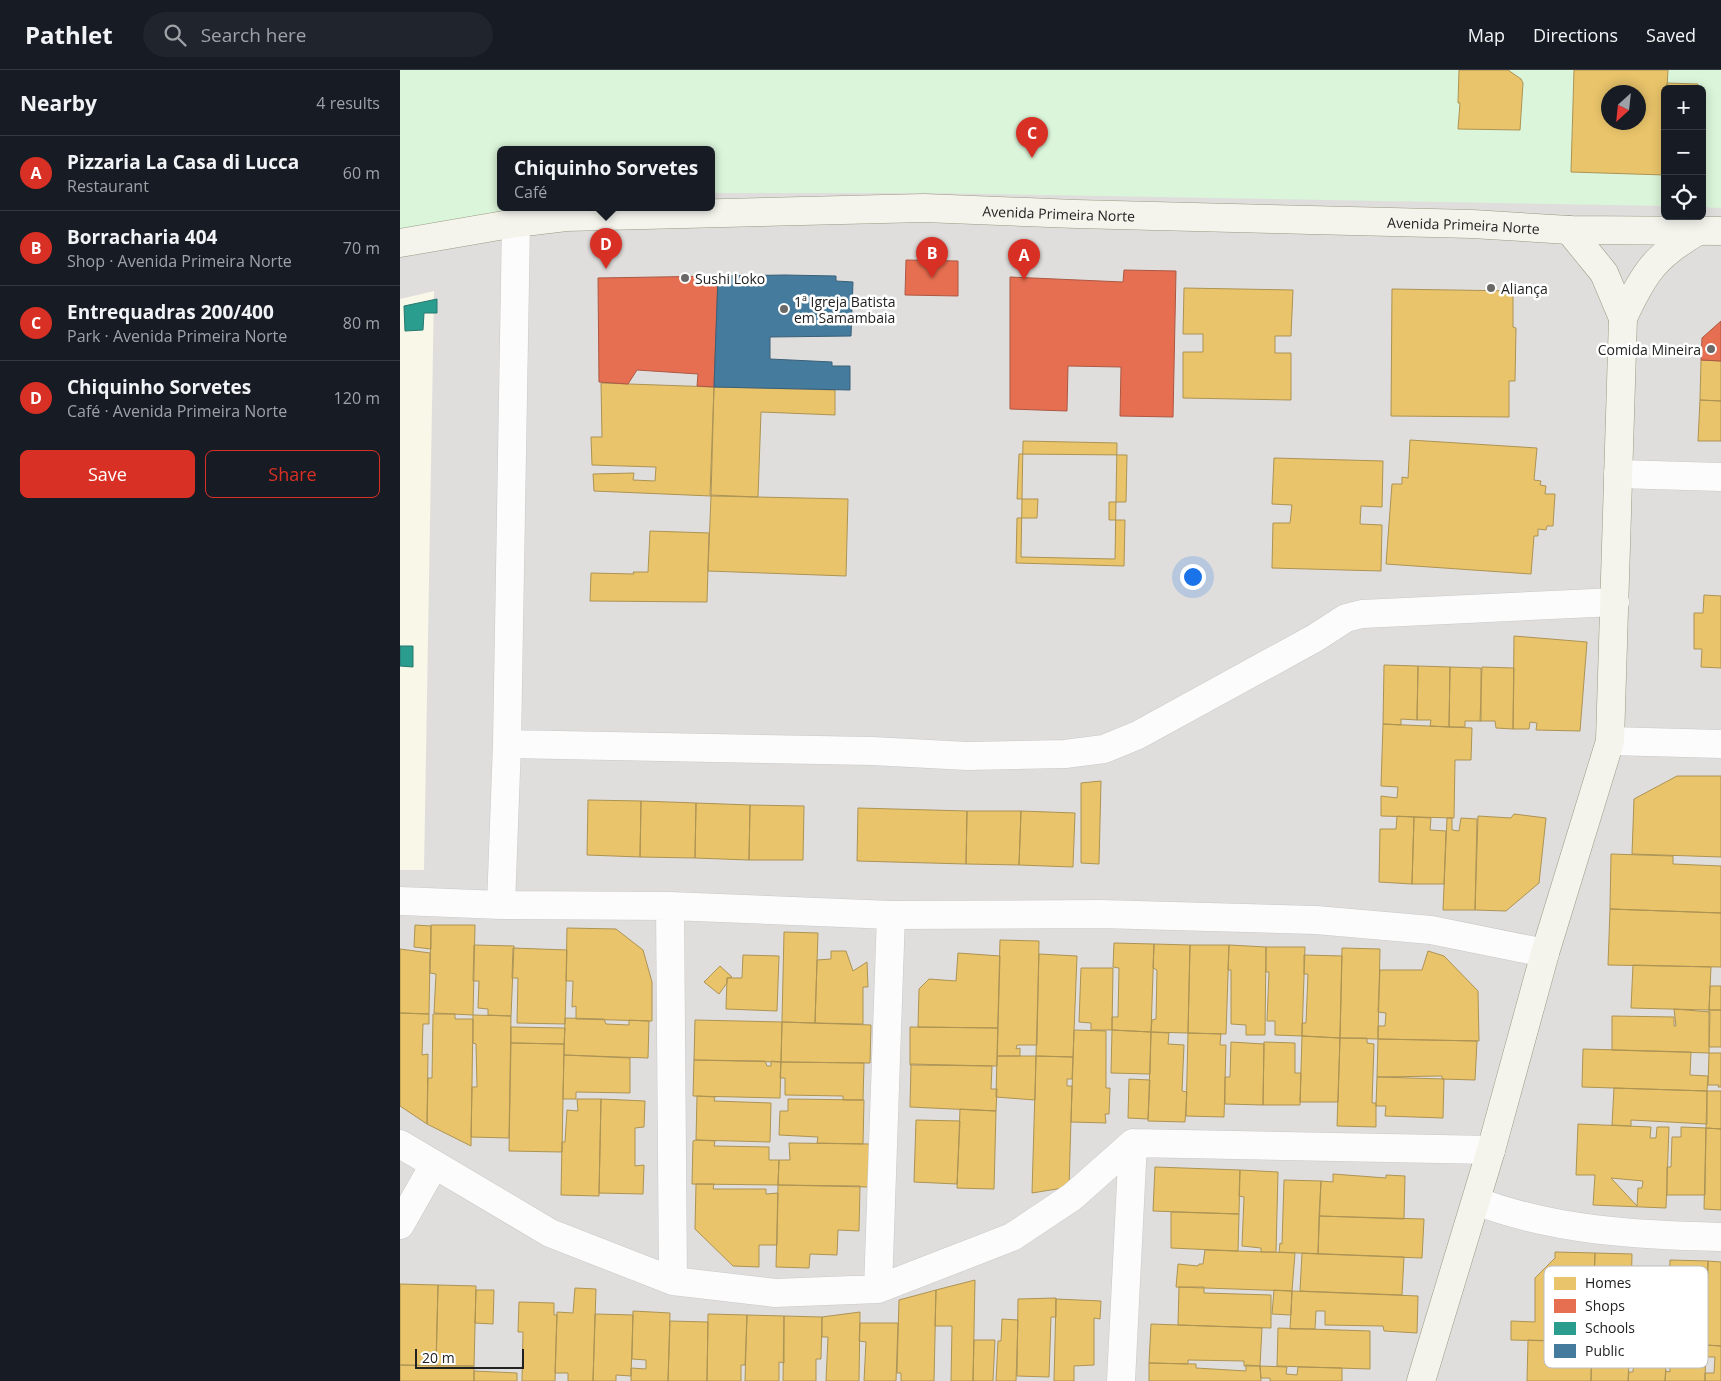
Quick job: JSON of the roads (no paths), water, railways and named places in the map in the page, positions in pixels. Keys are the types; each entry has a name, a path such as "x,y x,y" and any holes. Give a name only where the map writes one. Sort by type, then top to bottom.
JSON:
{"street":[{"name":"Avenida Primeira Norte","path":"400,243 516,223 566,217 679,212 924,208 1105,215 1472,224 1570,230 1711,231"},
{"path":"501,905 507,744 516,223"},
{"path":"1570,230 1604,273 1623,318"},
{"path":"1421,1381 1491,1150 1545,953 1610,741 1623,318 1637,286 1656,260 1676,244 1711,231"},
{"path":"1618,474 1721,477"},
{"path":"507,744 872,751 967,756 1065,754 1104,748 1138,735 1315,638 1346,618 1362,614 1615,602"},
{"path":"1610,741 1721,744"},
{"path":"400,901 501,905 670,906 891,915 1100,914 1316,920 1431,930 1545,953"},
{"path":"670,906 673,1281"},
{"path":"878,1289 891,915"},
{"path":"400,1144 550,1233 673,1281 775,1293 878,1289 1012,1237 1072,1197 1132,1143 1491,1150"},
{"path":"1121,1381 1132,1143"},
{"path":"400,1225 434,1165"},
{"path":"1476,1201 1510,1214 1552,1224 1640,1235 1721,1237"}],"place":[{"name":"Entrequadras 200/400","path":"1032,158"},
{"name":"Chiquinho Sorvetes","path":"606,269"},
{"name":"Sushi Loko","path":"685,278"},
{"name":"Borracharia 404","path":"932,278"},
{"name":"Pizzaria La Casa di Lucca","path":"1024,280"},
{"name":"Aliança","path":"1491,288"},
{"name":"1ª Igreja Batista em Samambaia","path":"784,309"},
{"name":"Comida Mineira","path":"1711,349"}]}
